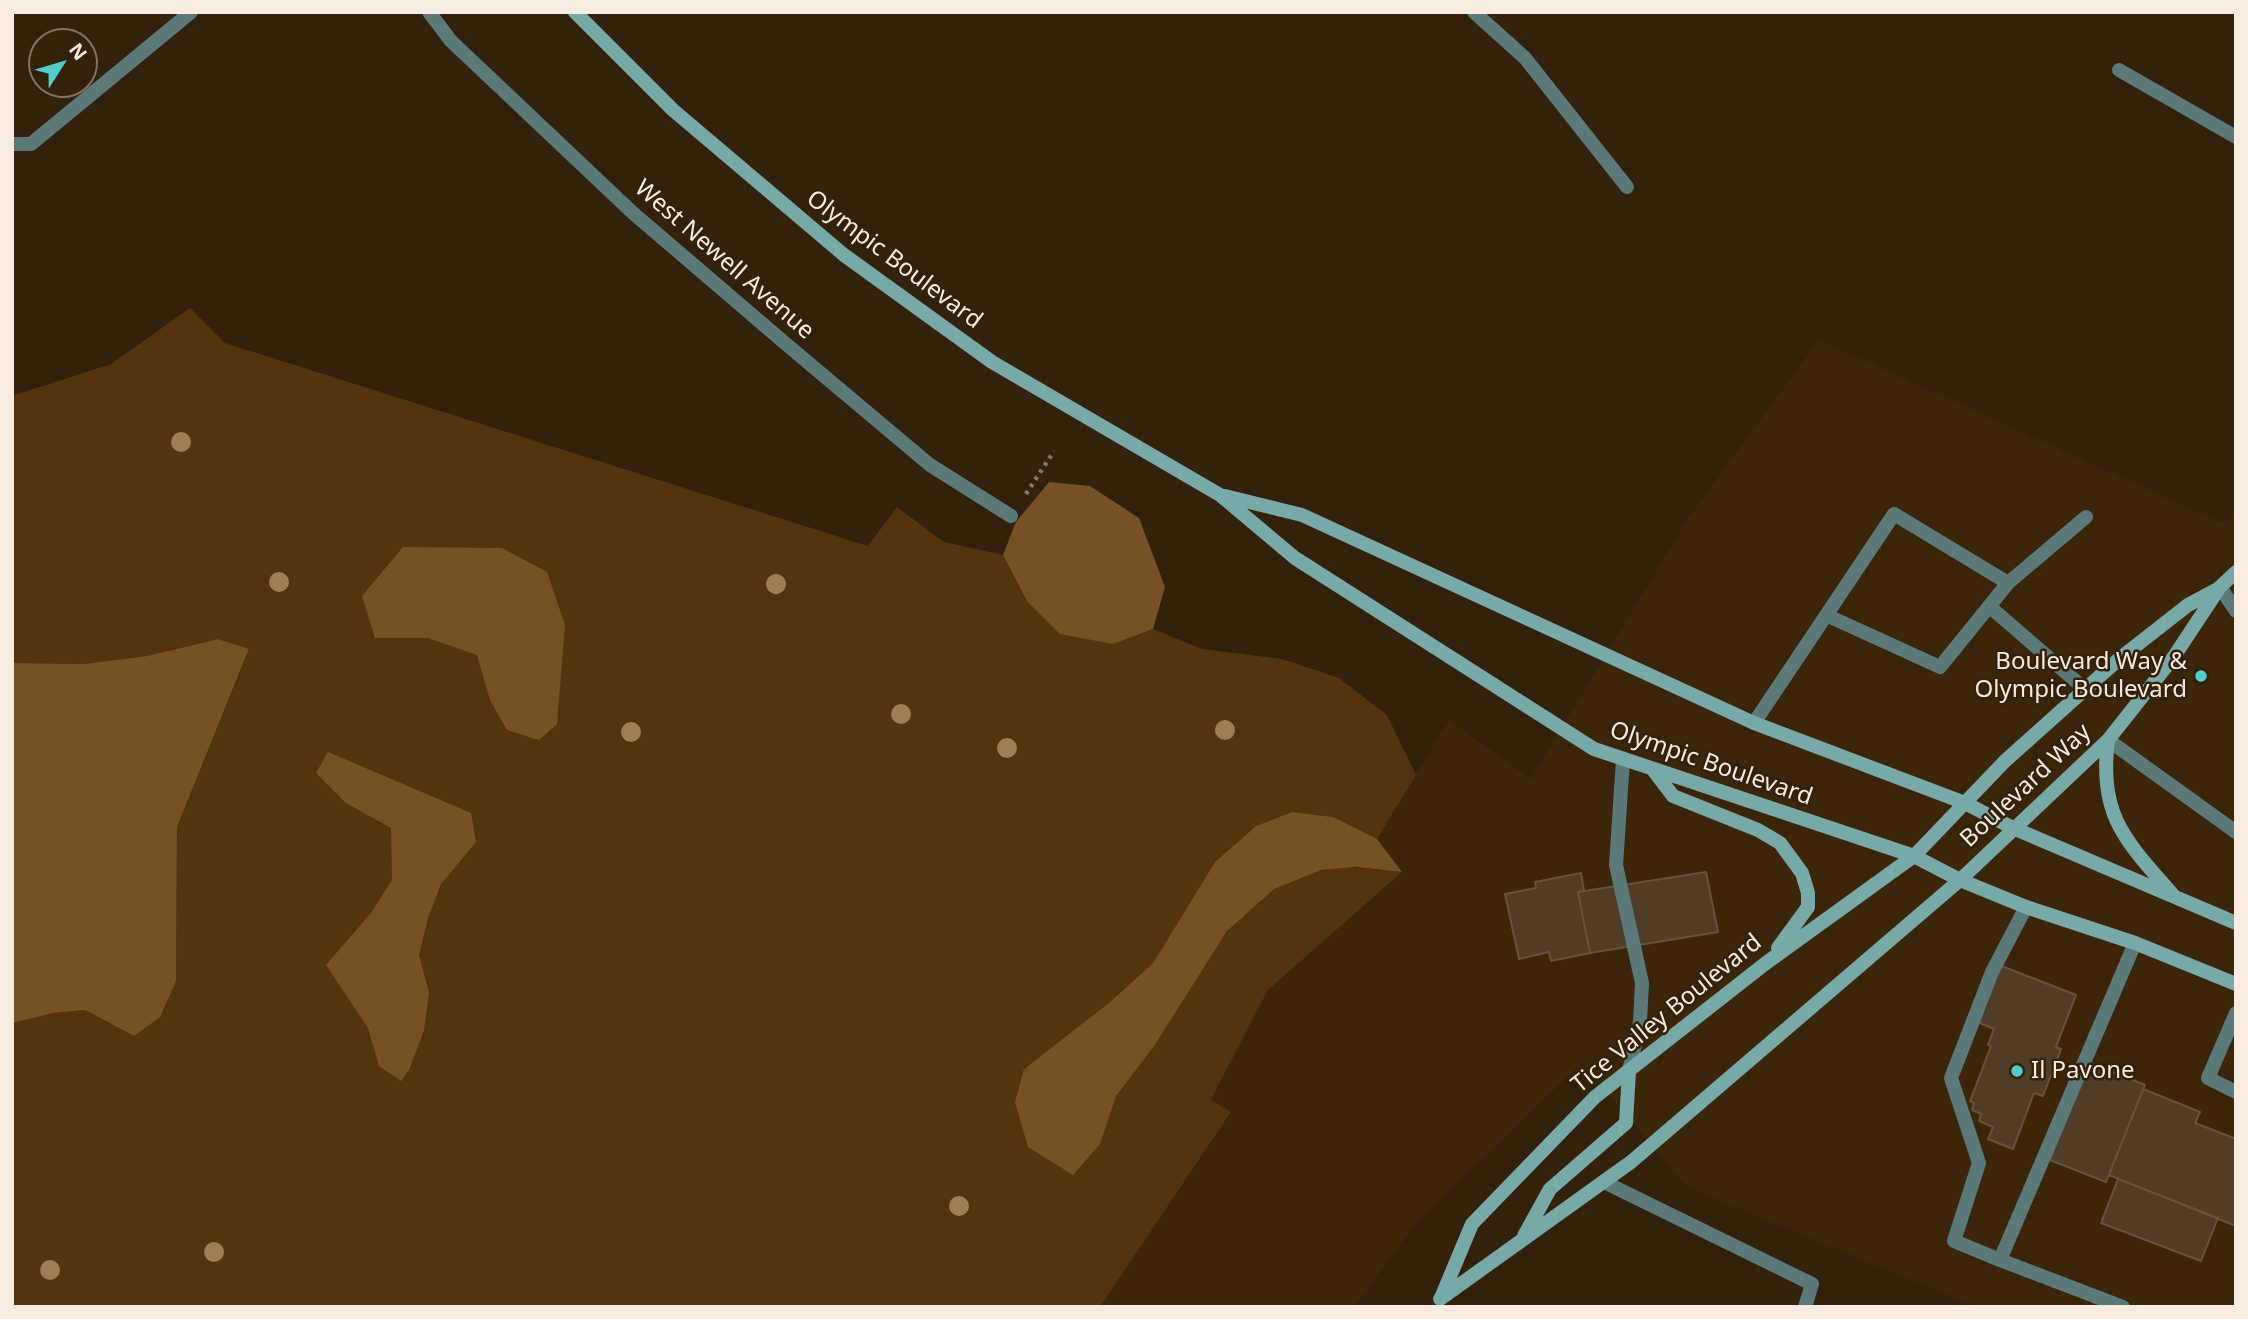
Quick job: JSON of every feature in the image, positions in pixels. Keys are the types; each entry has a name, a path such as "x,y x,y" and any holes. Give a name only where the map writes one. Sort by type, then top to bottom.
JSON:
{"main road":[{"name":"Olympic Boulevard","path":"575,12 673,110 844,255 992,362 1220,495 1296,558 1594,749 1914,856 1960,880 2026,907 2135,943 2236,984"},
{"name":"Olympic Boulevard","path":"1220,495 1302,515 1754,723 1965,803 2013,828 2236,923"},
{"name":"Boulevard Way","path":"1960,880 2108,740 2173,658 2220,587 2236,572"},
{"name":"Boulevard Way","path":"1965,803 2005,761 2119,659 2188,605 2220,587"},
{"path":"2108,740 2104,773 2106,789 2119,826 2176,898"},
{"path":"1654,771 1674,796 1758,830 1780,843 1802,873 1808,892 1808,907 1766,963"},
{"name":"Tice Valley Boulevard","path":"1438,1303 1472,1224 1595,1097 1766,963 1914,856 1965,803"},
{"name":"Tice Valley Boulevard","path":"1438,1303 1604,1182 1715,1091 1960,880"},
{"path":"1522,1240 1550,1189 1626,1124 1629,1071"}],"street":[{"path":"12,144 32,144 191,12"},
{"name":"West Newell Avenue","path":"429,12 451,41 633,213 930,465 1011,516"},
{"path":"1474,12 1525,58 1627,187"},
{"path":"2119,71 2236,137"},
{"path":"1754,723 1894,513 2008,583"},
{"path":"1826,615 1940,667 2008,583 2086,517"},
{"path":"2220,587 2236,611"},
{"path":"1989,606 2086,690"},
{"path":"2108,740 2236,832"},
{"path":"1623,760 1616,865 1642,983 1640,1022 1629,1071"},
{"path":"2026,907 1992,972 1951,1078 1979,1163 1954,1241 2123,1307"},
{"path":"2000,1260 2135,943"},
{"path":"2236,1013 2208,1078 2236,1092"},
{"path":"1604,1182 1812,1284 1805,1307"}],"path":[{"path":"1011,516 1054,451"}],"shaded area":[{"path":"190,308 225,343 868,546 897,507 944,542 1003,555 1027,601 1113,644 1153,629 1202,649 1282,659 1339,678 1387,715 1416,775 1377,839 1333,817 1292,812 1256,826 1215,862 1153,963 1110,1002 1024,1069 1100,1144 1120,1090 1162,1033 1208,957 1246,911 1269,893 1294,879 1322,870 1352,868 1402,872 1268,990 1211,1100 1231,1112 1100,1307 12,1307 12,1023 54,1013 85,1010 134,1036 176,981 177,827 249,650 218,639 147,656 84,664 12,663 12,396 111,364"},
{"path":"1819,340 2222,523 2236,514 2236,1307 1977,1307 1687,1187 1582,1063 1419,1220 1354,1307 1100,1307 1231,1112 1211,1101 1268,990 1402,872 1377,839 1449,720 1531,779 1689,517"},
{"path":"1049,482 1090,486 1139,518 1165,587 1153,629 1113,644 1060,634 1027,601 1003,555 1016,522"},
{"path":"403,547 502,548 547,572 565,625 557,724 539,740 507,730 490,700 477,655 428,638 375,638 362,596"},
{"path":"218,639 249,649 177,827 176,981 160,1017 134,1036 85,1010 54,1013 12,1023 12,663 84,664 147,656"},
{"path":"328,752 471,813 476,842 441,884 428,918 419,955 429,993 424,1030 409,1070 401,1081 379,1066 368,1028 326,965 371,913 392,880 391,828 346,803 316,773"},
{"path":"1292,812 1333,817 1377,839 1402,872 1356,867 1321,870 1274,889 1227,931 1154,1046 1116,1096 1100,1144 1073,1175 1028,1147 1015,1102 1024,1069 1110,1002 1153,963 1215,862 1256,826"}],"building":[{"path":"1706,872 1718,932 1590,953 1578,892"},
{"path":"1581,873 1584,891 1578,892 1590,953 1551,961 1549,952 1519,959 1505,894 1536,888 1535,882"},
{"name":"Il Pavone","path":"1999,965 2076,995 2056,1047 2061,1049 2043,1096 2034,1093 2013,1149 1988,1139 1993,1127 1979,1121 1981,1114 1972,1110 1974,1103 1970,1101 1991,1046 1988,1045 1994,1029 1977,1022"},
{"path":"2089,1062 2145,1085 2106,1182 2050,1160"},
{"path":"2143,1089 2200,1112 2195,1123 2236,1139 2236,1226 2109,1175"},
{"path":"2118,1179 2218,1218 2201,1261 2101,1223"}],"place":[{"name":"Boulevard Way & Olympic Boulevard","path":"2201,676"},
{"name":"Il Pavone","path":"2017,1071"}]}
